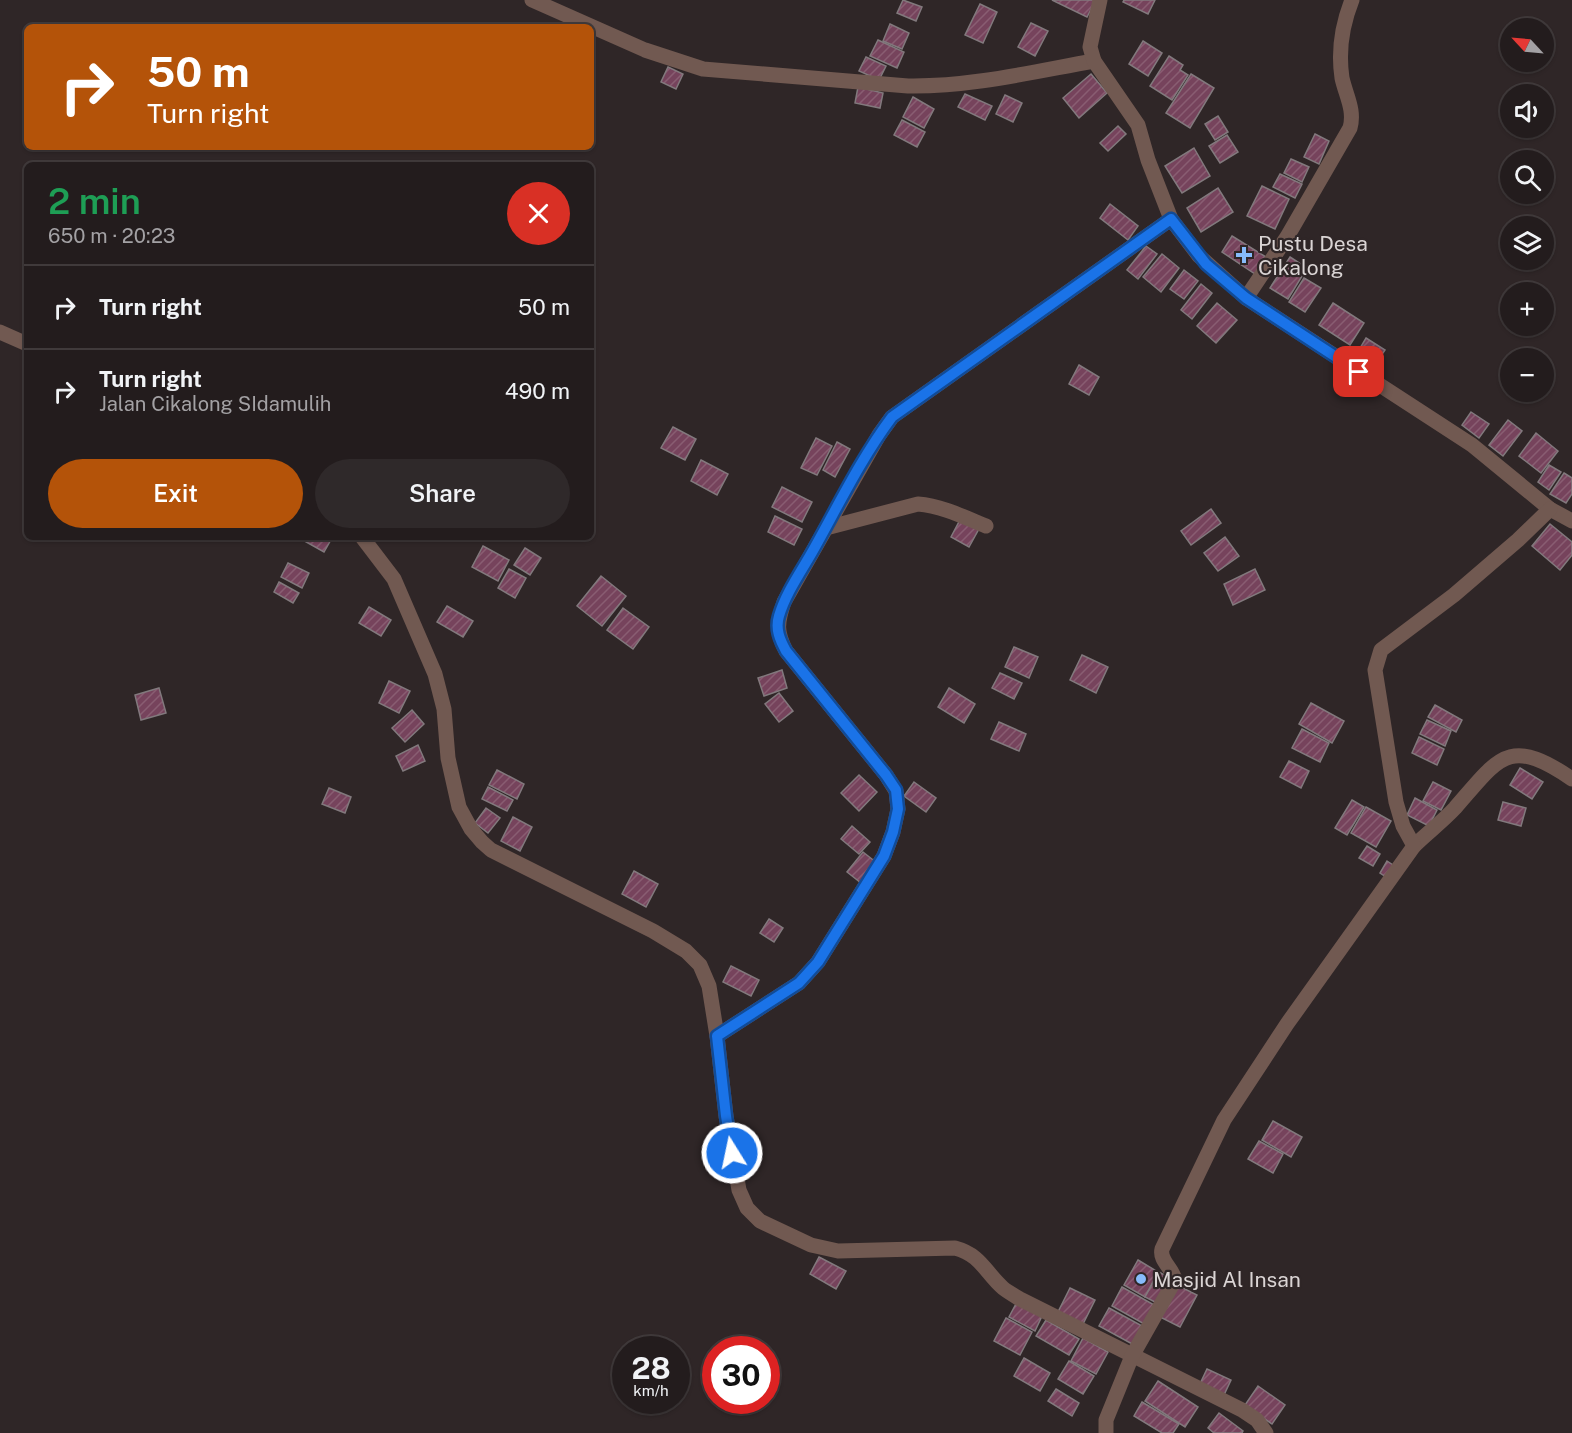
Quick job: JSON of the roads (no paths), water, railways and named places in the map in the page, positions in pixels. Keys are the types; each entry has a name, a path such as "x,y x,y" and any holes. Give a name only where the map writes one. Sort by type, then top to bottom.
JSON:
{"street":[{"path":"532,0 586,24"},
{"path":"1100,0 1090,47 1094,61 1138,125 1148,160 1171,219 1206,264 1246,298 1478,449 1550,509 1572,521"},
{"path":"1246,298 1287,237 1350,128 1353,117 1342,78 1340,56 1342,31 1352,0"},
{"path":"594,27 645,50 703,69 908,86 936,87 960,84 1094,61"},
{"path":"717,1036 799,983 818,962 884,856 896,820 898,809 896,790 795,663 779,637 778,619 784,602 825,528 879,435 892,417 1171,219"},
{"path":"0,332 24,343"},
{"path":"825,528 918,504 945,509 986,526"},
{"path":"1414,846 1403,826 1396,802 1375,670 1381,650 1454,595 1550,509"},
{"path":"364,540 394,579 435,674 444,709 450,767 459,807 471,829 491,850 652,931 686,951 700,965 709,986 726,1116 739,1190 747,1208 760,1221 812,1245 838,1251 955,1248 967,1251 976,1257 1003,1288 1020,1299 1242,1410 1257,1420 1266,1433"},
{"path":"1106,1433 1106,1420 1132,1356 1175,1280 1174,1275 1161,1258 1162,1249 1224,1120 1287,1024 1414,846 1449,815 1490,769 1505,758 1518,755 1552,765 1572,779"}],"place":[{"name":"Pustu Desa Cikalong","path":"1244,255"},
{"name":"Masjid Al Insan","path":"1141,1279"}]}
